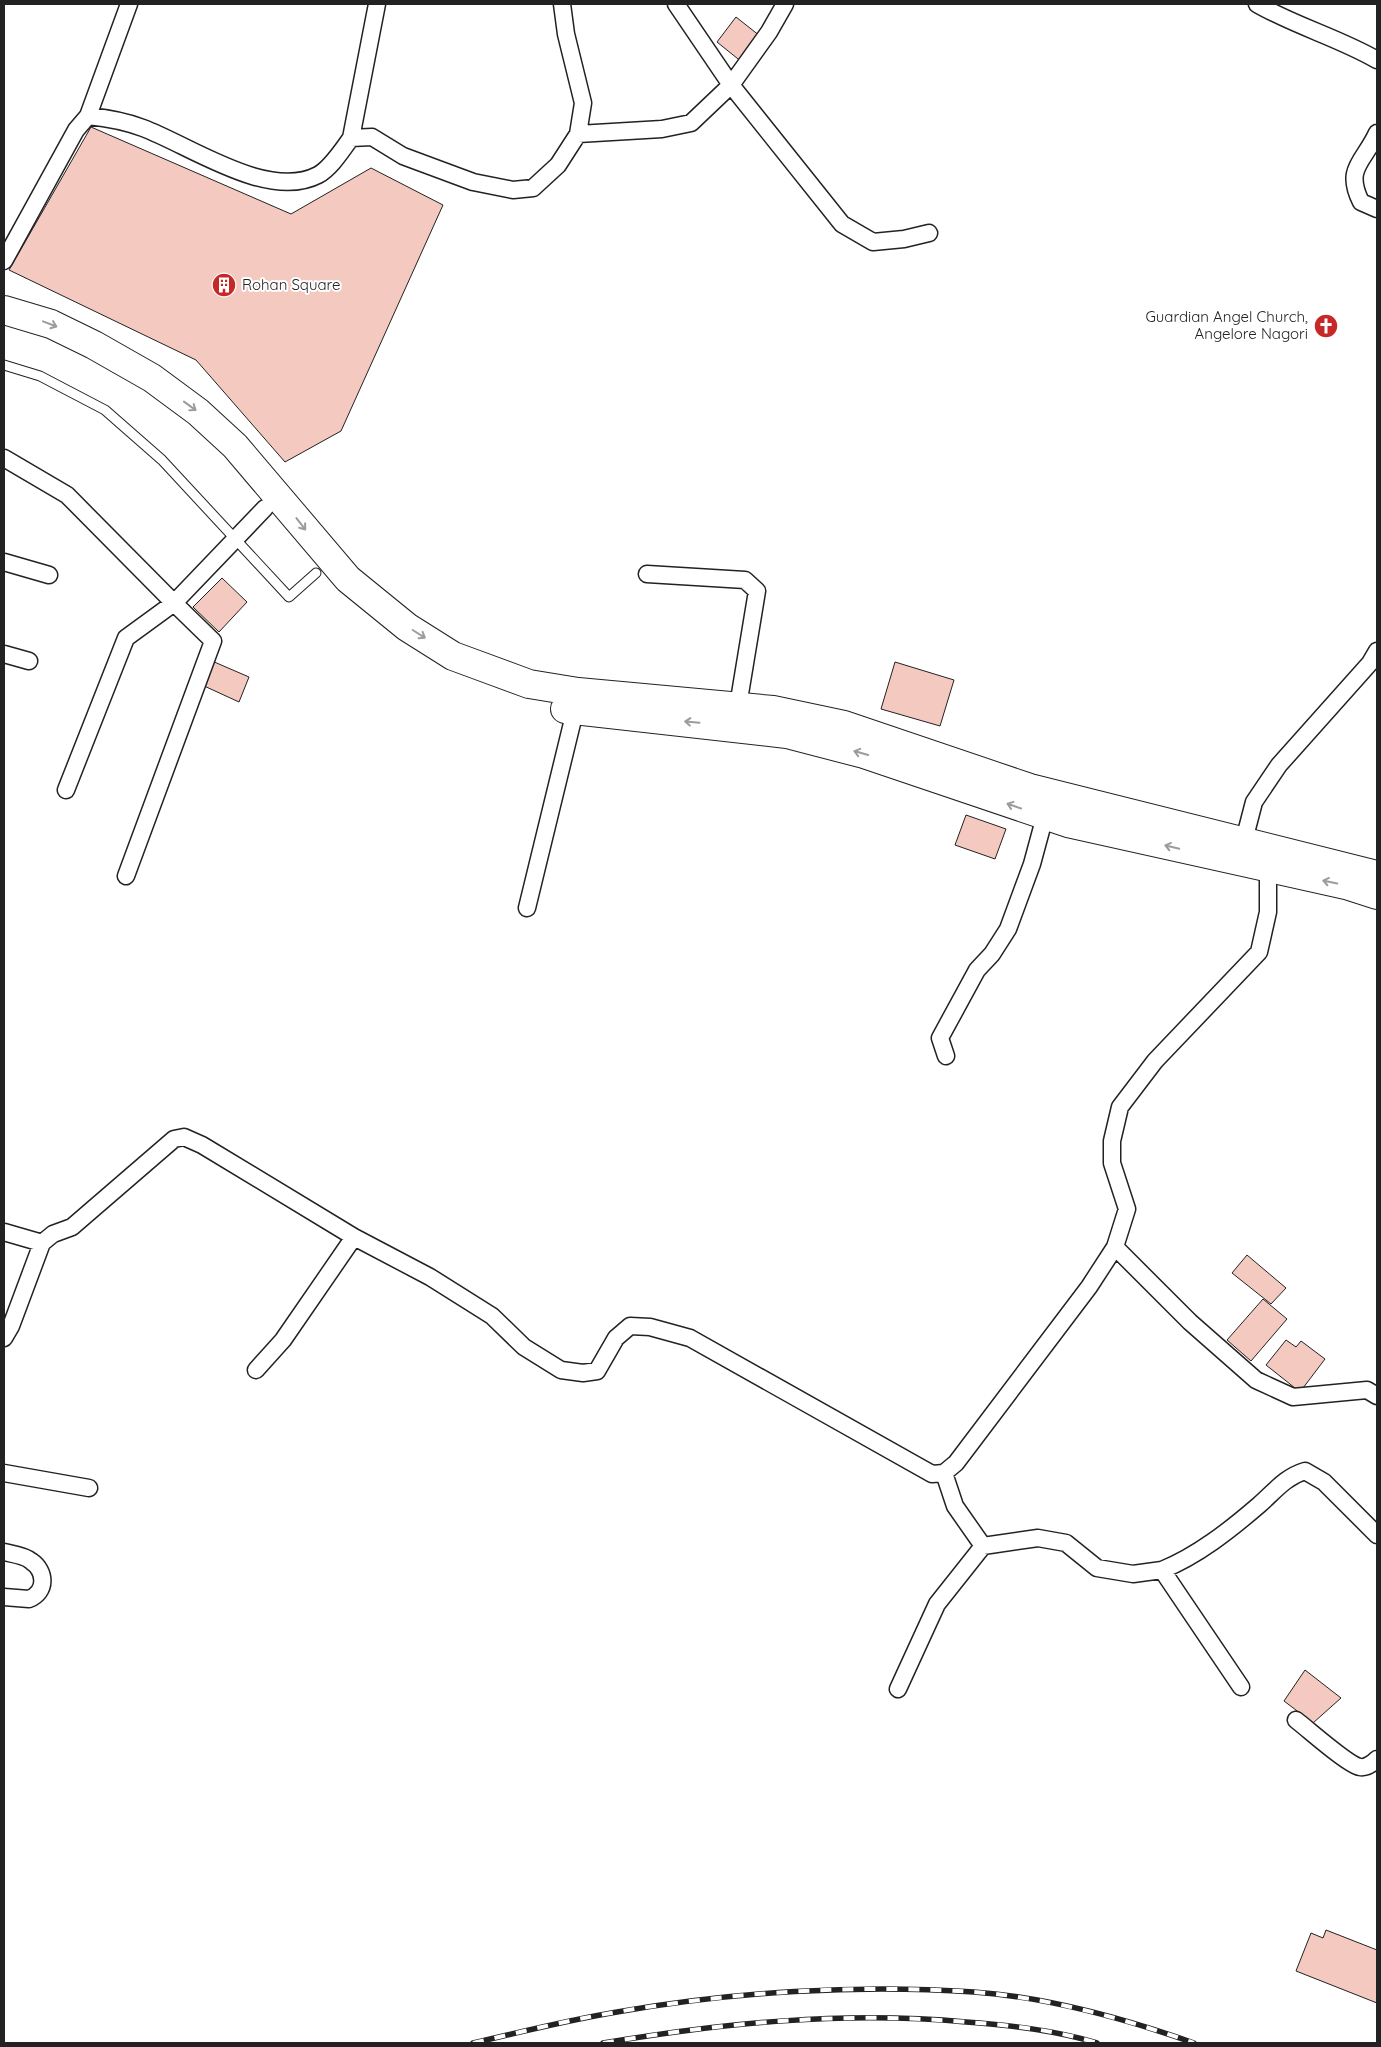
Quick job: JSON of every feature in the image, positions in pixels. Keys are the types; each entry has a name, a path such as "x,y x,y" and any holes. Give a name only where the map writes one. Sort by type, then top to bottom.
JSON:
{"highway":[{"path":"4,310 51,324 94,345 152,378 198,412 235,446 348,579 407,627 453,656 539,686 578,692 772,710 844,725 1030,788 1241,852 1268,868 1346,885 1377,895"},
{"path":"4,329 44,342 86,362 141,394 186,427 221,459 265,508 316,573 335,593 396,643 444,673 524,702 575,711 741,727 787,734 864,754 1045,816 1377,875"}],"street":[{"path":"4,261 76,130 88,116 129,4"},
{"path":"88,116 114,119 143,128 252,176 290,183 319,175 351,138 377,4"},
{"path":"351,138 372,137 412,159 473,182 513,190 533,188 558,164 578,134 583,103 566,34 562,4"},
{"path":"676,4 731,85 842,224 873,242 904,239 929,233"},
{"path":"578,134 662,129 691,123 731,85 769,32 785,4"},
{"path":"1257,4 1280,18 1360,50 1377,60"},
{"path":"1377,133 1358,164 1353,186 1361,202 1377,209"},
{"path":"4,458 67,494 213,641 126,876"},
{"path":"66,790 126,638 174,603 236,541 265,508"},
{"path":"4,562 49,575"},
{"path":"647,574 744,580 757,591 738,706"},
{"path":"4,654 29,661"},
{"path":"1241,852 1254,802 1279,765 1375,659"},
{"path":"527,908 575,711"},
{"path":"946,1056 940,1038 977,970 992,954 1008,929 1032,864 1045,816"},
{"path":"4,1338 11,1326 42,1243 53,1234 72,1227 174,1139 184,1137 202,1145 354,1237 430,1277 492,1316 524,1347 561,1370 583,1374 597,1371 616,1338 630,1326 650,1327 690,1338 932,1474 944,1472 956,1463 989,1420 1089,1287 1115,1247 1127,1209 1112,1163 1112,1141 1120,1107 1155,1061 1259,952 1268,912 1268,868"},
{"path":"4,1232 42,1243"},
{"path":"256,1370 283,1340 354,1237"},
{"path":"1115,1247 1190,1322 1256,1380 1293,1397 1367,1390 1377,1396"},
{"path":"898,1689 938,1604 983,1546 1038,1538 1066,1543 1097,1568 1133,1574 1162,1570 1184,1561 1258,1506 1292,1475 1305,1471 1324,1482 1377,1535"},
{"path":"944,1472 955,1506 983,1546"},
{"path":"4,1473 89,1488"},
{"path":"4,1552 31,1560 42,1575 43,1584 41,1591 29,1599 4,1597"},
{"path":"1162,1570 1241,1687"},
{"path":"1296,1720 1349,1762 1360,1767 1370,1765 1377,1759"}],"lane":[{"path":"4,365 40,376 105,410 162,460 290,597 316,573"}],"building":[{"path":"736,17 760,36 743,63 717,42"},
{"name":"Rohan Square","path":"91,127 291,214 371,168 443,205 341,431 285,462 196,360 9,270"},
{"path":"222,578 247,602 219,632 193,607"},
{"path":"212,661 249,677 239,702 202,685"},
{"path":"895,662 954,680 940,726 881,709"},
{"path":"966,815 1006,829 995,859 955,845"},
{"path":"1247,1255 1286,1288 1271,1304 1232,1273"},
{"path":"1263,1299 1287,1319 1251,1361 1227,1340"},
{"path":"1286,1340 1296,1347 1301,1341 1325,1359 1300,1392 1266,1365"},
{"path":"1305,1670 1341,1698 1313,1723 1284,1701"},
{"path":"1326,1930 1377,1950 1377,2003 1296,1971 1311,1933 1323,1938"}],"railway":[{"path":"473,2043 617,2012 705,1999 795,1992 885,1989 974,1992 1029,1999 1085,2010 1194,2043"},
{"path":"603,2043 738,2025 784,2021 875,2018 983,2023 1049,2031 1097,2043"}],"place":[{"name":"Rohan Square","path":"224,285"},
{"name":"Guardian Angel Church, Angelore Nagori","path":"1326,326"}]}
